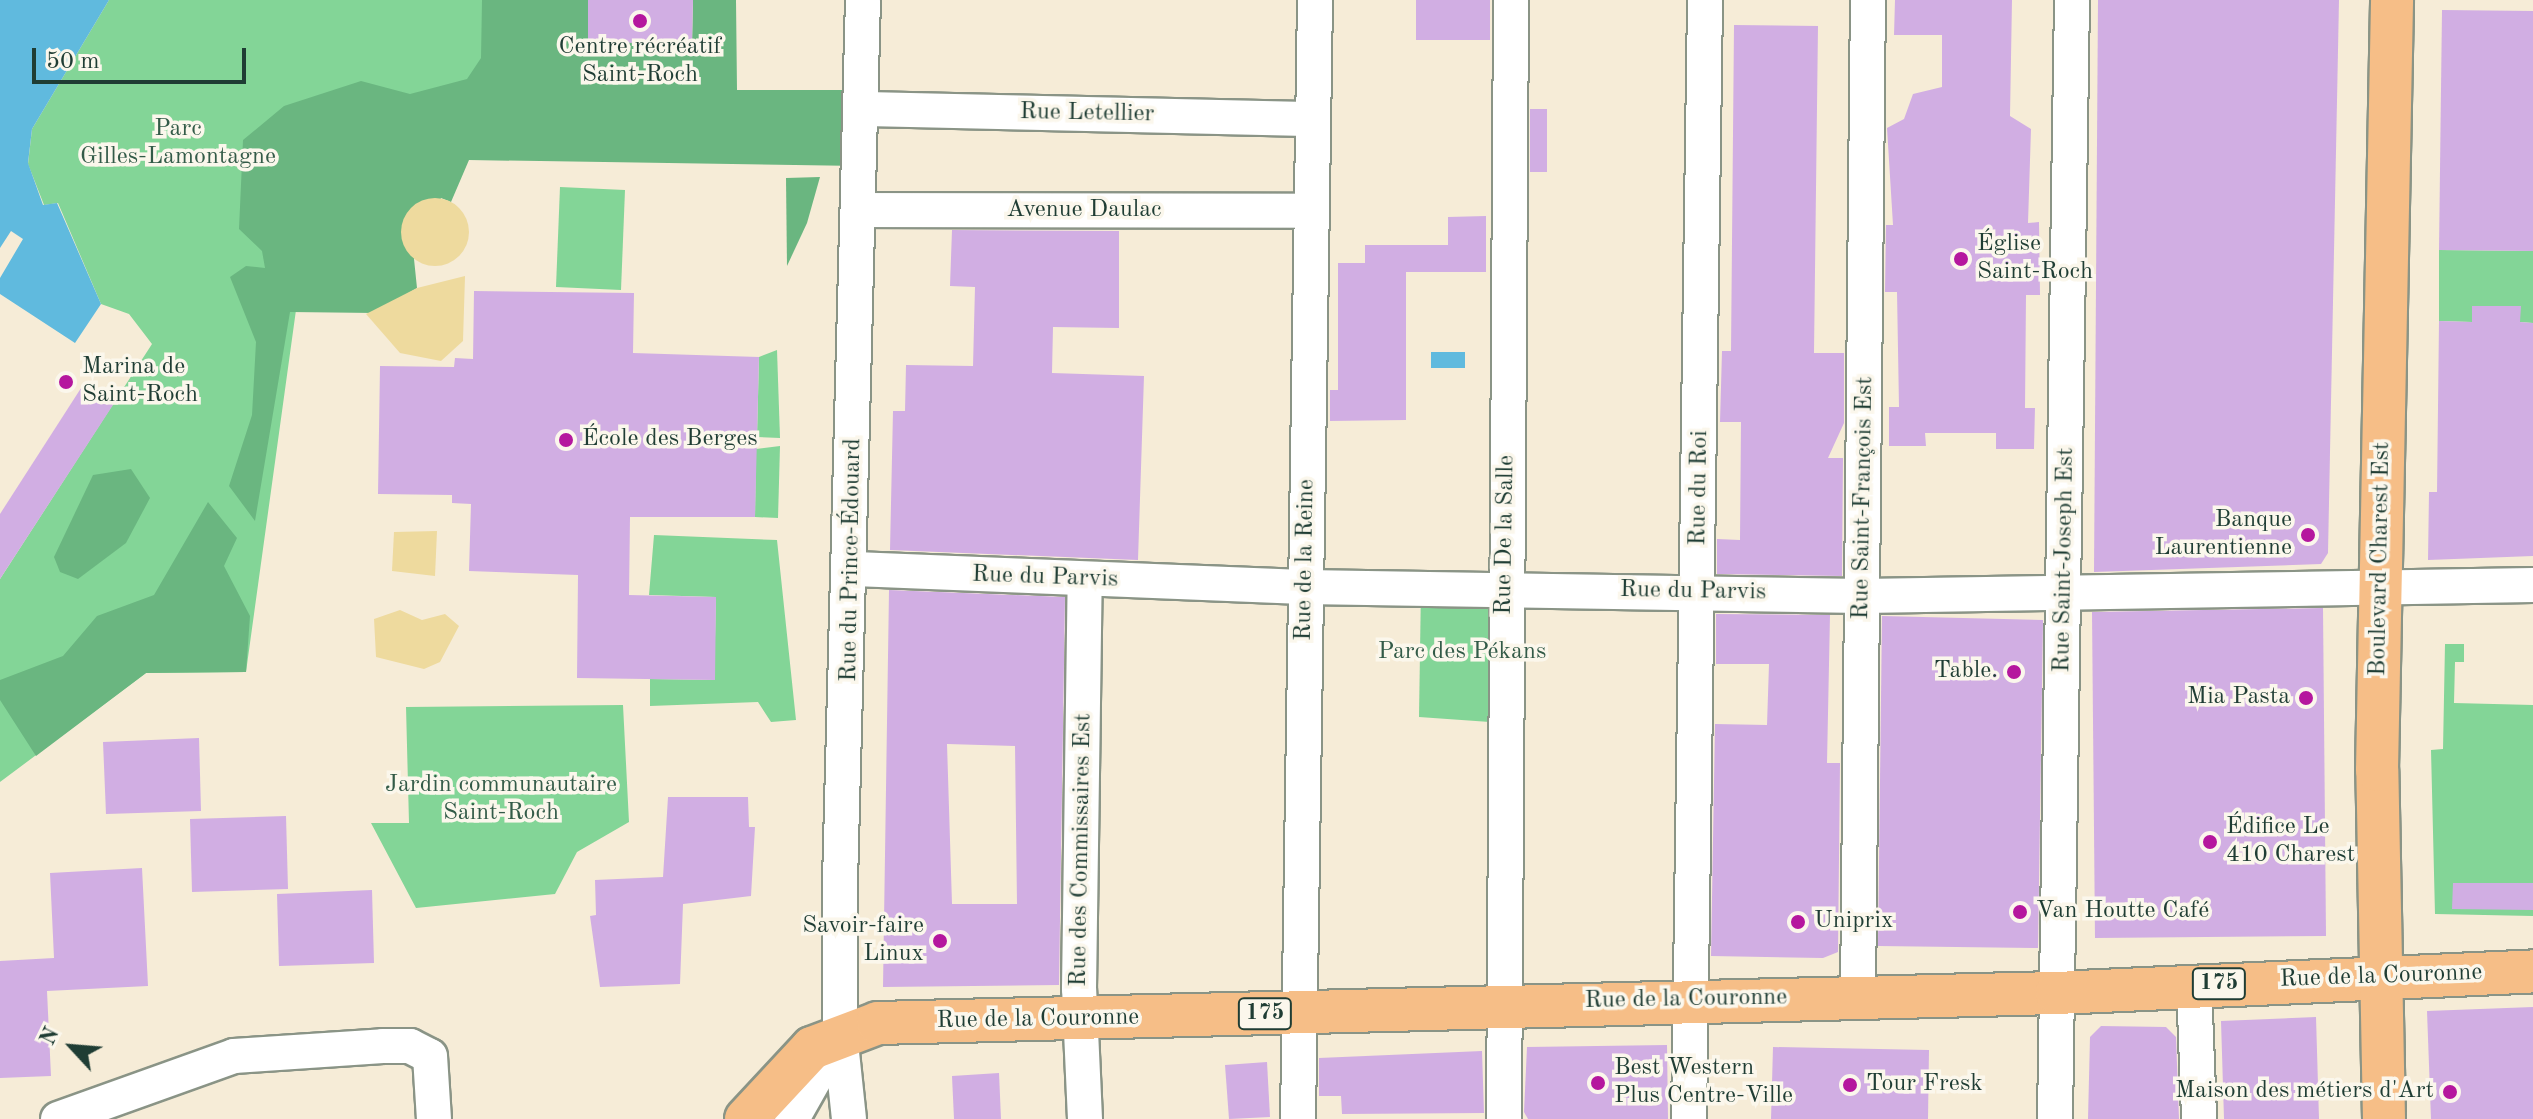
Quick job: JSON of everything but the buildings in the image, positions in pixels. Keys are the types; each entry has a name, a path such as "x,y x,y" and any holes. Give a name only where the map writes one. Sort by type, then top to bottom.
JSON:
{"main road":[{"name":"Boulevard Charest Est","path":"2384,1119 2380,589 2392,0"},
{"name":"Rue de la Couronne","path":"840,1034 878,1023 2057,993 2381,975 2533,971"},
{"name":"175","path":"746,1119 812,1048 840,1034"}],"street":[{"name":"Rue du Prince-Édouard","path":"849,1119 840,1034 853,569 863,0"},
{"name":"Rue de la Reine","path":"1298,1119 1308,211 1315,0"},
{"name":"Rue De la Salle","path":"1504,1119 1511,0"},
{"name":"Rue du Roi","path":"1689,1119 1699,592 1705,0"},
{"name":"Rue Saint-François Est","path":"1858,997 1868,0"},
{"name":"Rue Saint-Joseph Est","path":"2055,1119 2072,0"},
{"name":"Rue Letellier","path":"861,109 1312,119"},
{"name":"Avenue Daulac","path":"860,210 1308,211"},
{"name":"Rue du Parvis","path":"853,569 1305,587 1863,596 2533,585"},
{"name":"Rue des Commissaires Est","path":"1085,580 1081,1020 1085,1119"},
{"path":"2194,986 2199,1119"},
{"path":"792,1119 840,1034"},
{"path":"58,1119 234,1056 383,1046 410,1046 430,1056 434,1119"}],"green space":[{"name":"Parc Gilles-Lamontagne","path":"109,0 559,0 469,159 296,310 246,672 146,673 0,782 0,579 152,344 129,314 101,304 58,203 44,205 28,164 32,129"},
{"path":"482,0 588,0 588,41 692,44 693,0 736,0 737,90 862,90 860,166 469,160 451,202 441,198 414,259 417,288 375,313 290,312 255,521 229,486 252,415 256,342 230,277 246,266 265,268 262,251 239,229 243,140 284,106 361,81 410,94 467,79 481,58"},
{"path":"820,177 807,223 787,266 786,178"},
{"path":"560,187 625,190 621,290 556,287"},
{"path":"2439,250 2533,251 2533,323 2520,322 2520,306 2473,306 2472,322 2439,321"},
{"path":"777,350 780,438 757,437 759,357"},
{"path":"780,446 778,518 755,517 756,449"},
{"path":"131,469 150,498 126,543 78,579 60,572 54,557 93,475"},
{"path":"208,502 237,538 224,566 250,616 246,672 146,673 36,756 0,700 0,680 63,656 97,616 154,595"},
{"path":"654,535 777,540 796,720 771,722 758,702 650,706 650,679 714,680 716,597 649,595"},
{"name":"Parc des Pékans","path":"1421,587 1505,589 1504,723 1419,717"},
{"path":"2445,644 2464,644 2464,662 2455,662 2454,703 2533,705 2533,916 2435,914 2431,750 2443,749"},
{"name":"Jardin communautaire Saint-Roch","path":"623,705 629,822 577,852 555,894 416,908 371,823 409,823 406,707"}],"sand":[{"path":"435,198 459,208 469,232 459,256 435,266 411,256 401,232 411,208"},
{"path":"465,276 463,341 441,361 400,353 366,314 417,288"},
{"path":"437,531 435,576 392,571 394,532"},
{"path":"400,610 422,620 445,614 459,626 440,662 424,669 376,657 374,619"}],"water":[{"path":"0,0 109,0 32,129 28,163 43,205 57,203 101,304 75,343 0,294 0,278 23,239 11,231 0,248"},
{"path":"1431,352 1465,352 1465,368 1431,368"}],"place":[{"name":"Centre récréatif Saint-Roch","path":"640,21"},
{"name":"Église Saint-Roch","path":"1961,259"},
{"name":"Marina de Saint-Roch","path":"66,382"},
{"name":"École des Berges","path":"566,440"},
{"name":"Banque Laurentienne","path":"2308,535"},
{"name":"Table.","path":"2014,672"},
{"name":"Mia Pasta","path":"2306,698"},
{"name":"Édifice Le 410 Charest","path":"2210,842"},
{"name":"Van Houtte Café","path":"2020,912"},
{"name":"Uniprix","path":"1798,922"},
{"name":"Savoir-faire Linux","path":"940,941"},
{"name":"Best Western Plus Centre-Ville","path":"1598,1083"},
{"name":"Tour Fresk","path":"1850,1085"},
{"name":"Maison des métiers d'Art","path":"2450,1092"}]}
